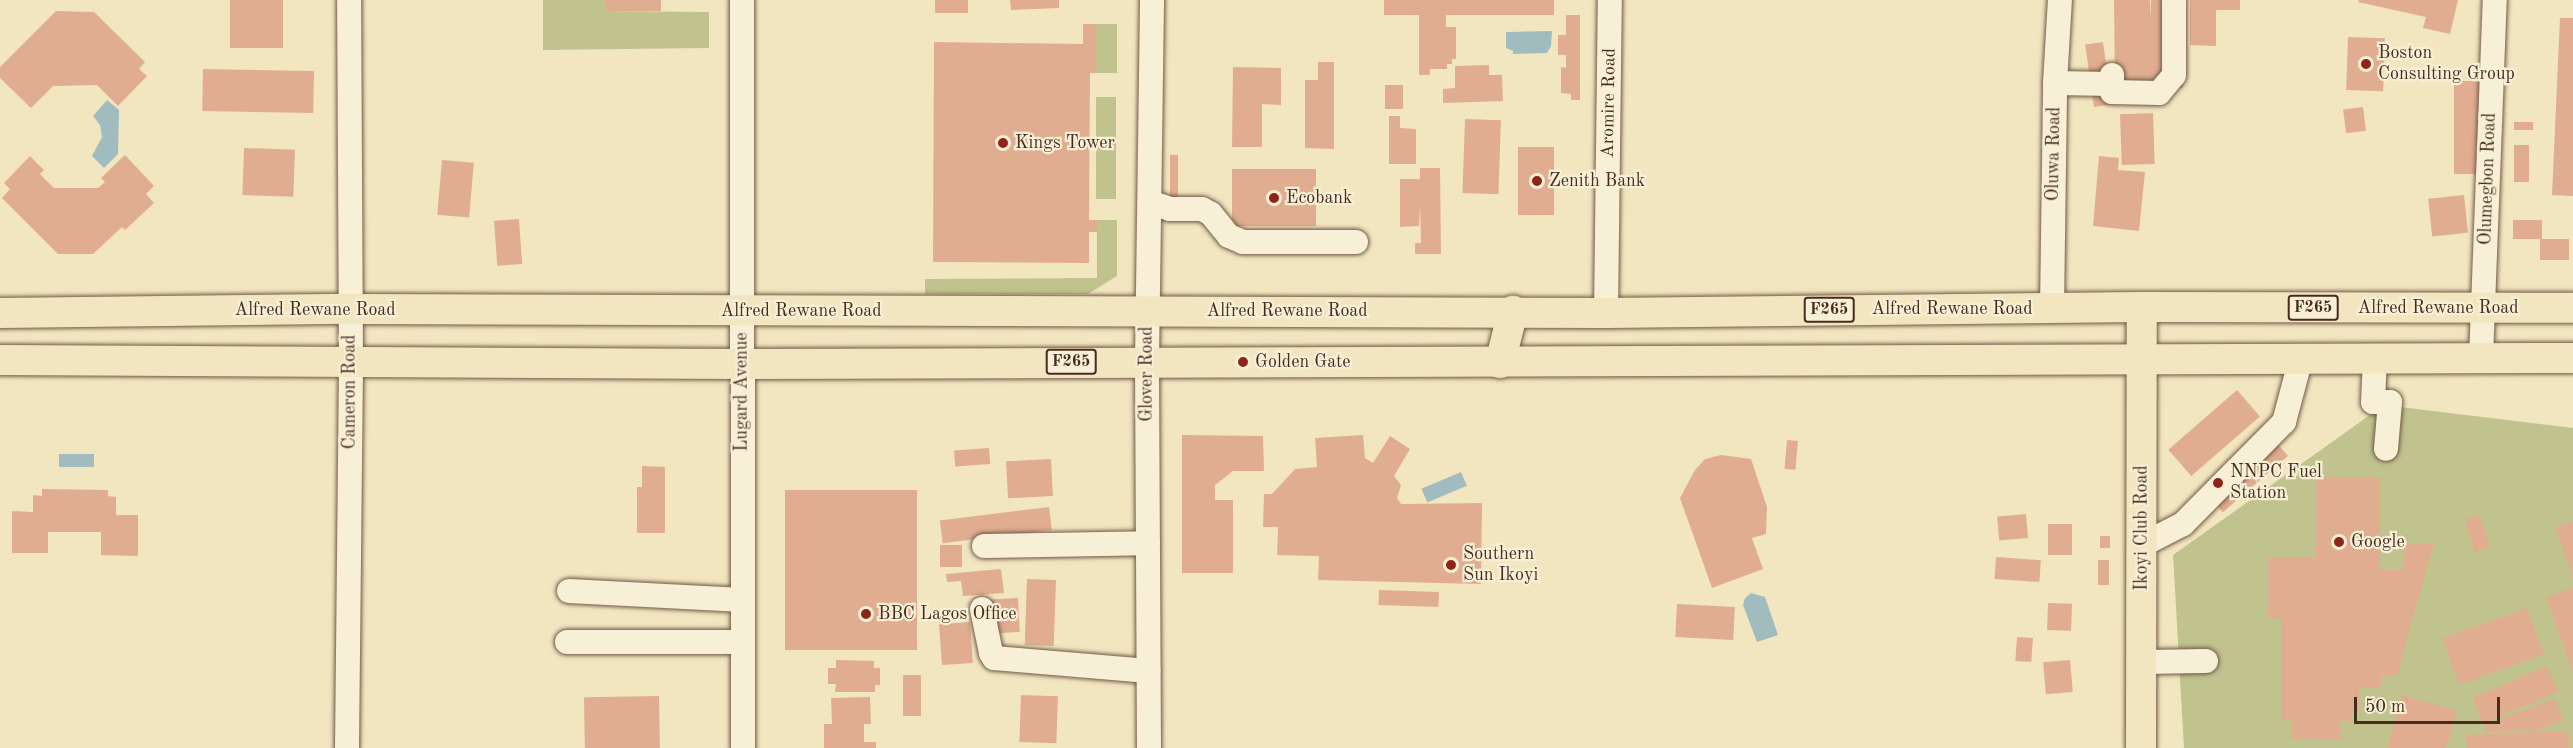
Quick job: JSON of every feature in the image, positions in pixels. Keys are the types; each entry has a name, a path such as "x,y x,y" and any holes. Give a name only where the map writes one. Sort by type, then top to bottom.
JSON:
{"main road":[{"name":"Alfred Rewane Road","path":"0,313 350,309 1606,313 2052,308 2573,308"},
{"name":"Ikoyi Club Road","path":"2141,748 2142,308"},
{"path":"1500,363 1514,311"},
{"path":"1674,362 1684,311"},
{"name":"F265","path":"0,360 743,364 2573,358"}],"street":[{"name":"Cameron Road","path":"347,748 351,362 349,0"},
{"name":"Lugard Avenue","path":"742,0 743,748"},
{"name":"Glover Road","path":"1149,748 1147,310 1152,0"},
{"name":"Aromire Road","path":"1606,313 1610,0"},
{"name":"Oluwa Road","path":"2052,308 2055,83 2060,0"},
{"path":"2055,83 2112,79 2112,92 2159,93 2174,75 2174,0"},
{"name":"Olumegbon Road","path":"2481,358 2494,0"},
{"path":"1150,202 1170,209 1202,209 1211,214 1229,236 1244,242 1356,242"},
{"path":"2375,357 2373,402 2390,402 2386,449"},
{"path":"2142,544 2182,524 2284,422 2301,358"},
{"path":"984,546 1148,543"},
{"path":"569,591 743,600"},
{"path":"982,609 994,658 1148,671"},
{"path":"567,642 743,642"},
{"path":"2142,662 2206,661"}],"green space":[{"path":"543,0 606,0 606,11 709,12 709,48 543,50"},
{"path":"1096,24 1117,24 1117,73 1096,73"},
{"path":"1096,97 1116,97 1116,199 1096,199"},
{"path":"1097,220 1117,220 1117,276 1088,294 925,294 925,279 1097,278"},
{"path":"2384,405 2573,428 2573,748 2184,748 2173,555"}],"water":[{"path":"1552,31 1551,46 1547,53 1513,54 1513,51 1506,48 1506,32"},
{"path":"107,100 119,110 118,154 104,168 92,156 102,137 100,125 93,116"},
{"path":"59,454 94,454 94,467 59,467"},
{"path":"1461,472 1467,486 1427,503 1421,489"},
{"path":"1751,593 1765,597 1778,635 1757,642 1743,605 1745,598"}],"building":[{"path":"230,0 283,0 283,48 230,48"},
{"path":"606,0 661,0 661,11 606,11"},
{"path":"935,0 968,0 968,13 935,13"},
{"path":"1010,0 1059,0 1059,8 1011,10"},
{"path":"1384,0 1554,0 1554,15 1446,15 1446,27 1456,27 1456,59 1452,59 1452,64 1447,64 1447,69 1430,69 1430,75 1419,75 1419,15 1384,15"},
{"path":"2114,0 2150,0 2151,19 2151,0 2186,0 2183,88 2115,90"},
{"path":"2190,0 2240,0 2240,10 2216,10 2216,46 2190,45"},
{"path":"2359,0 2458,0 2450,34 2423,28 2426,17 2358,2"},
{"path":"56,11 94,12 145,62 139,69 147,76 118,106 97,85 53,86 31,108 0,78 0,67"},
{"path":"1566,15 1580,15 1580,100 1571,100 1571,94 1561,93 1561,67 1566,68 1566,55 1558,55 1558,35 1566,35"},
{"path":"2560,18 2573,18 2573,196 2552,195"},
{"name":"Kings Tower","path":"1083,24 1096,24 1096,73 1090,73 1089,220 1097,220 1097,232 1089,232 1089,263 933,262 934,42 1083,44"},
{"name":"Boston Consulting Group","path":"2348,37 2385,38 2383,91 2346,90"},
{"path":"2103,42 2112,104 2094,107 2085,45"},
{"path":"1318,62 1334,62 1334,149 1305,148 1305,80 1318,80"},
{"path":"1489,65 1489,75 1502,75 1503,101 1443,103 1443,89 1455,88 1455,66"},
{"path":"1233,67 1281,68 1281,105 1262,104 1262,147 1232,147"},
{"path":"203,69 314,71 313,113 202,111"},
{"path":"2454,81 2479,81 2479,174 2454,174"},
{"path":"1385,85 1403,85 1403,109 1385,109"},
{"path":"2363,107 2366,131 2346,133 2343,109"},
{"path":"2153,113 2155,164 2122,165 2120,114"},
{"path":"1389,116 1400,116 1400,128 1416,129 1416,164 1389,164"},
{"path":"1465,119 1501,120 1498,194 1462,193"},
{"path":"2514,122 2533,122 2533,130 2514,130"},
{"path":"2514,145 2529,145 2529,182 2514,182"},
{"name":"Zenith Bank","path":"1518,147 1554,147 1554,215 1518,215"},
{"path":"244,148 295,150 293,197 242,195"},
{"path":"125,155 154,186 146,194 154,203 125,230 122,227 93,254 58,254 2,198 10,189 4,183 30,156 44,170 40,174 54,188 98,188 105,182 101,178"},
{"path":"1170,155 1178,155 1178,198 1170,198"},
{"path":"2099,156 2119,158 2118,170 2145,172 2139,231 2093,226"},
{"path":"442,160 474,163 469,218 437,215"},
{"path":"1420,168 1440,168 1441,254 1415,254 1415,243 1421,243 1420,205 1419,226 1400,227 1400,179 1420,179"},
{"name":"Ecobank","path":"1232,169 1316,169 1316,226 1232,226"},
{"path":"2464,195 2468,233 2432,237 2428,199"},
{"path":"519,219 522,264 497,266 494,221"},
{"path":"2513,220 2542,220 2542,239 2513,239"},
{"path":"2540,239 2569,239 2569,260 2540,260"},
{"path":"2237,390 2260,416 2191,476 2168,450"},
{"path":"1182,435 1263,436 1264,471 1233,471 1215,485 1215,500 1233,500 1233,573 1182,573"},
{"path":"1363,435 1365,458 1373,463 1390,436 1410,449 1394,476 1401,485 1397,498 1401,504 1482,503 1481,584 1318,580 1319,556 1277,555 1278,527 1263,527 1264,494 1272,494 1295,469 1317,467 1315,438"},
{"path":"1787,440 1798,441 1795,470 1784,469"},
{"path":"2274,440 2288,456 2223,512 2209,496"},
{"path":"989,448 990,464 955,466 954,450"},
{"path":"1721,455 1751,459 1767,507 1766,534 1752,538 1763,569 1712,588 1680,498 1695,470 1705,459"},
{"path":"1051,459 1053,496 1008,498 1006,461"},
{"path":"642,466 665,467 665,533 637,533 637,487 642,487"},
{"path":"2316,477 2380,477 2380,570 2403,570 2404,543 2434,543 2397,675 2381,675 2381,687 2359,687 2359,710 2351,709 2352,721 2340,721 2341,739 2292,739 2292,720 2281,720 2281,618 2268,618 2268,558 2315,558"},
{"path":"42,489 108,490 108,496 116,497 116,515 138,515 138,556 101,555 101,532 48,532 48,553 12,553 12,511 33,512 33,495 42,496"},
{"path":"785,490 917,490 917,650 785,650"},
{"path":"1049,507 1052,530 943,543 940,520"},
{"path":"2026,514 2028,538 1999,540 1997,517"},
{"path":"2480,515 2490,548 2475,552 2465,520"},
{"path":"2573,521 2573,578 2555,527"},
{"path":"2048,524 2072,524 2072,555 2048,555"},
{"path":"2100,536 2110,536 2110,548 2100,548"},
{"path":"940,545 962,545 962,567 940,567"},
{"path":"1996,557 2041,560 2039,582 1994,579"},
{"path":"2098,560 2109,560 2109,585 2098,585"},
{"path":"1001,569 1004,593 963,596 961,581 947,582 946,574"},
{"path":"1027,579 1056,580 1054,646 1025,645"},
{"path":"2573,587 2573,672 2546,597"},
{"path":"1379,590 1439,592 1438,607 1378,605"},
{"path":"1018,598 1020,632 992,633 990,599"},
{"path":"2048,603 2072,604 2071,631 2047,630"},
{"path":"1677,604 1735,607 1733,640 1675,637"},
{"path":"2527,608 2544,654 2459,685 2442,639"},
{"path":"970,622 973,663 942,665 939,624"},
{"path":"2017,637 2033,638 2031,662 2015,661"},
{"path":"836,660 874,661 874,668 880,668 880,685 875,685 875,692 835,692 836,684 828,684 828,668 836,668"},
{"path":"2070,660 2073,692 2046,694 2043,662"},
{"path":"2547,666 2558,692 2483,723 2472,698"},
{"path":"903,675 921,675 921,716 903,716"},
{"path":"1021,695 1058,696 1056,743 1019,742"},
{"path":"2402,695 2457,711 2446,748 2387,748"},
{"path":"659,696 660,748 585,748 584,697"},
{"path":"870,697 871,724 864,724 864,742 876,742 876,748 824,748 824,724 832,724 831,698"},
{"path":"2555,699 2563,720 2533,732 2532,730 2486,732 2484,725"},
{"path":"2568,731 2569,748 2467,748 2466,735"}],"place":[{"name":"Boston Consulting Group","path":"2366,64"},
{"name":"Kings Tower","path":"1003,143"},
{"name":"Zenith Bank","path":"1537,181"},
{"name":"Ecobank","path":"1274,198"},
{"name":"Golden Gate","path":"1243,362"},
{"name":"NNPC Fuel Station","path":"2218,483"},
{"name":"Google","path":"2339,542"},
{"name":"Southern Sun Ikoyi","path":"1451,565"},
{"name":"BBC Lagos Office","path":"866,614"}]}
